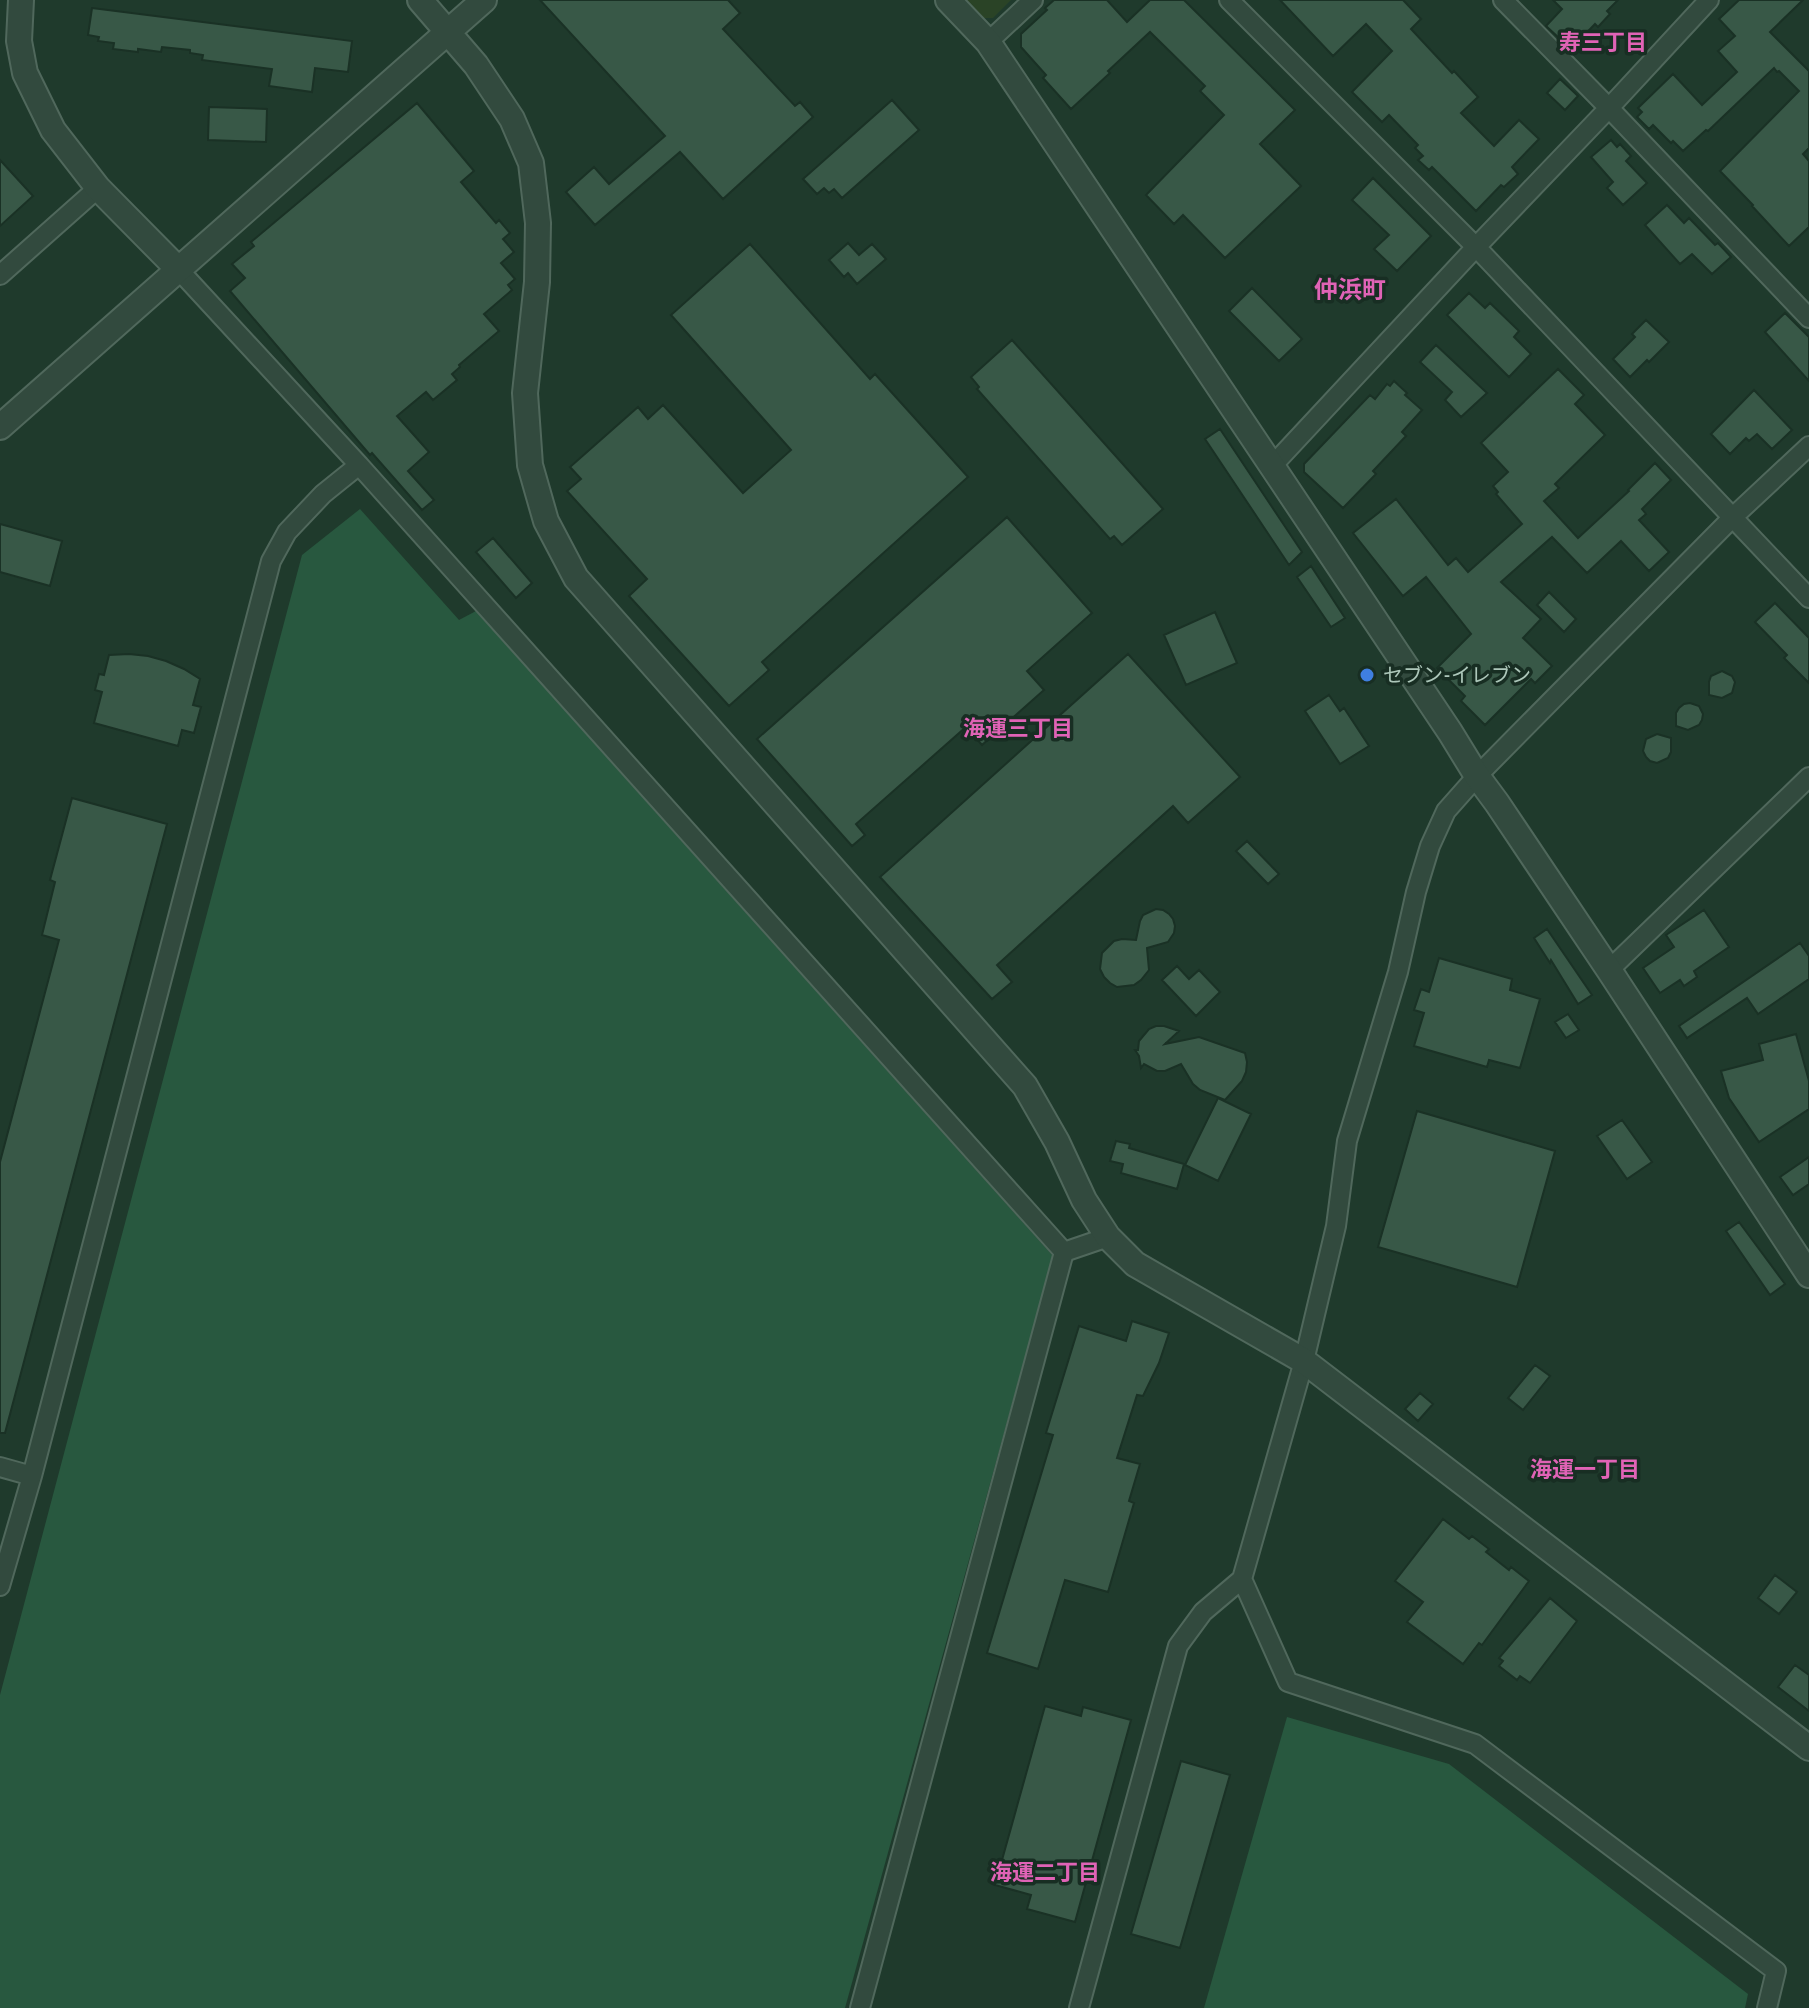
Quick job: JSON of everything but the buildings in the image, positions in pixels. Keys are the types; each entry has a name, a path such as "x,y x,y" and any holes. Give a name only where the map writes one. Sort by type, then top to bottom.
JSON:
{"street":[{"path":"21,0 19,41 25,73 53,130 98,188 178,269 359,465 1064,1252"},
{"path":"420,0 476,65 512,119 531,163 538,223 537,282 525,393 530,465 546,521 576,578 1025,1086 1057,1142 1084,1200 1108,1237 1135,1264 1304,1361 1809,1748"},
{"path":"0,427 484,0"},
{"path":"948,0 988,42 1609,970 1809,1275"},
{"path":"988,42 1033,0"},
{"path":"1229,0 1476,247 1809,598"},
{"path":"1503,0 1809,318"},
{"path":"1272,466 1709,0"},
{"path":"0,275 98,188"},
{"path":"1079,2008 1178,1646 1203,1612 1242,1579 1304,1361 1336,1226 1347,1141 1398,972 1416,892 1430,846 1446,811 1733,517 1809,446"},
{"path":"0,1586 32,1476 271,561 287,532 323,494 359,465"},
{"path":"1609,970 1809,777"},
{"path":"1064,1252 1108,1237"},
{"path":"860,2008 1064,1252"},
{"path":"0,1467 32,1476"},
{"path":"1242,1579 1288,1682 1475,1744 1776,1971 1767,2008"}],"shaded area":[{"path":"964,0 1011,0 993,18 980,18"},
{"path":"360,509 459,620 476,611 1053,1256 845,2008 0,2008 0,1695 302,555"},
{"path":"1287,1717 1449,1764 1748,1994 1745,2008 1204,2008"}],"place":[{"name":"セブン-イレブン","path":"1367,675"}],"district":[{"name":"寿三丁目","path":"1603,42"},
{"name":"仲浜町","path":"1350,290"},
{"name":"海運三丁目","path":"1018,728"},
{"name":"海運一丁目","path":"1585,1469"},
{"name":"海運二丁目","path":"1045,1872"}]}
